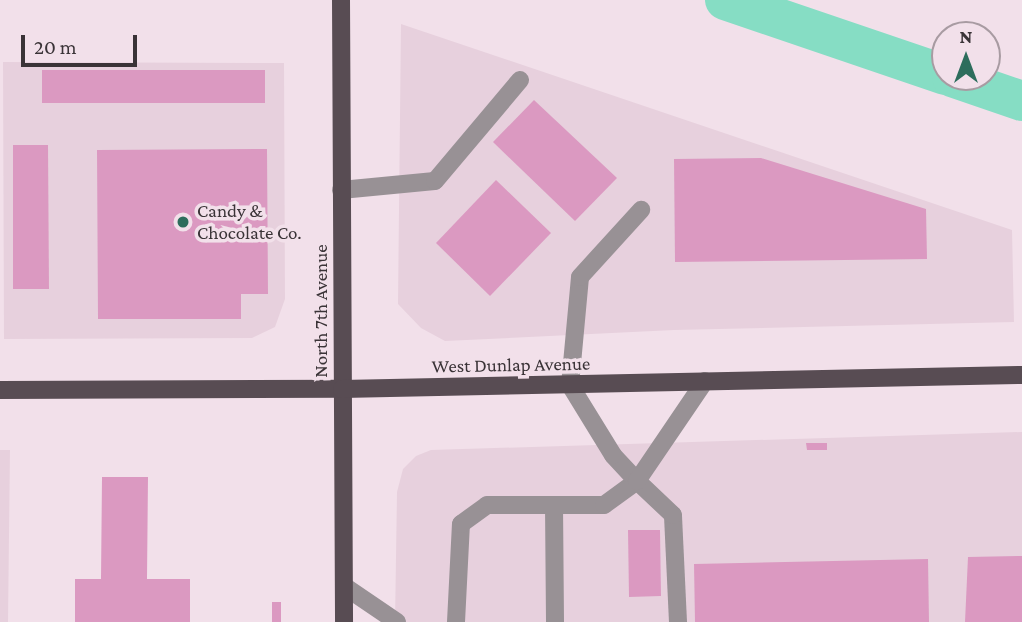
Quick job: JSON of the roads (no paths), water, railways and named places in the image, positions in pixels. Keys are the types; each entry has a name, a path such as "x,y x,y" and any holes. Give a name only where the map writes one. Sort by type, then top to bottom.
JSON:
{"main road":[{"name":"North 7th Avenue","path":"341,0 344,622"},
{"name":"West Dunlap Avenue","path":"0,390 342,389 1022,375"}],"lane":[{"path":"341,190 435,181 520,80"},
{"path":"641,210 580,277 570,384 613,455 673,515 678,622"},
{"path":"456,622 461,524 487,505 604,505 637,481 705,381"},
{"path":"554,505 555,622"},
{"path":"344,586 397,622"}],"waterway":[{"path":"725,0 931,70"},
{"path":"993,91 1022,101"}],"place":[{"name":"Candy & Chocolate Co.","path":"183,222"}]}
